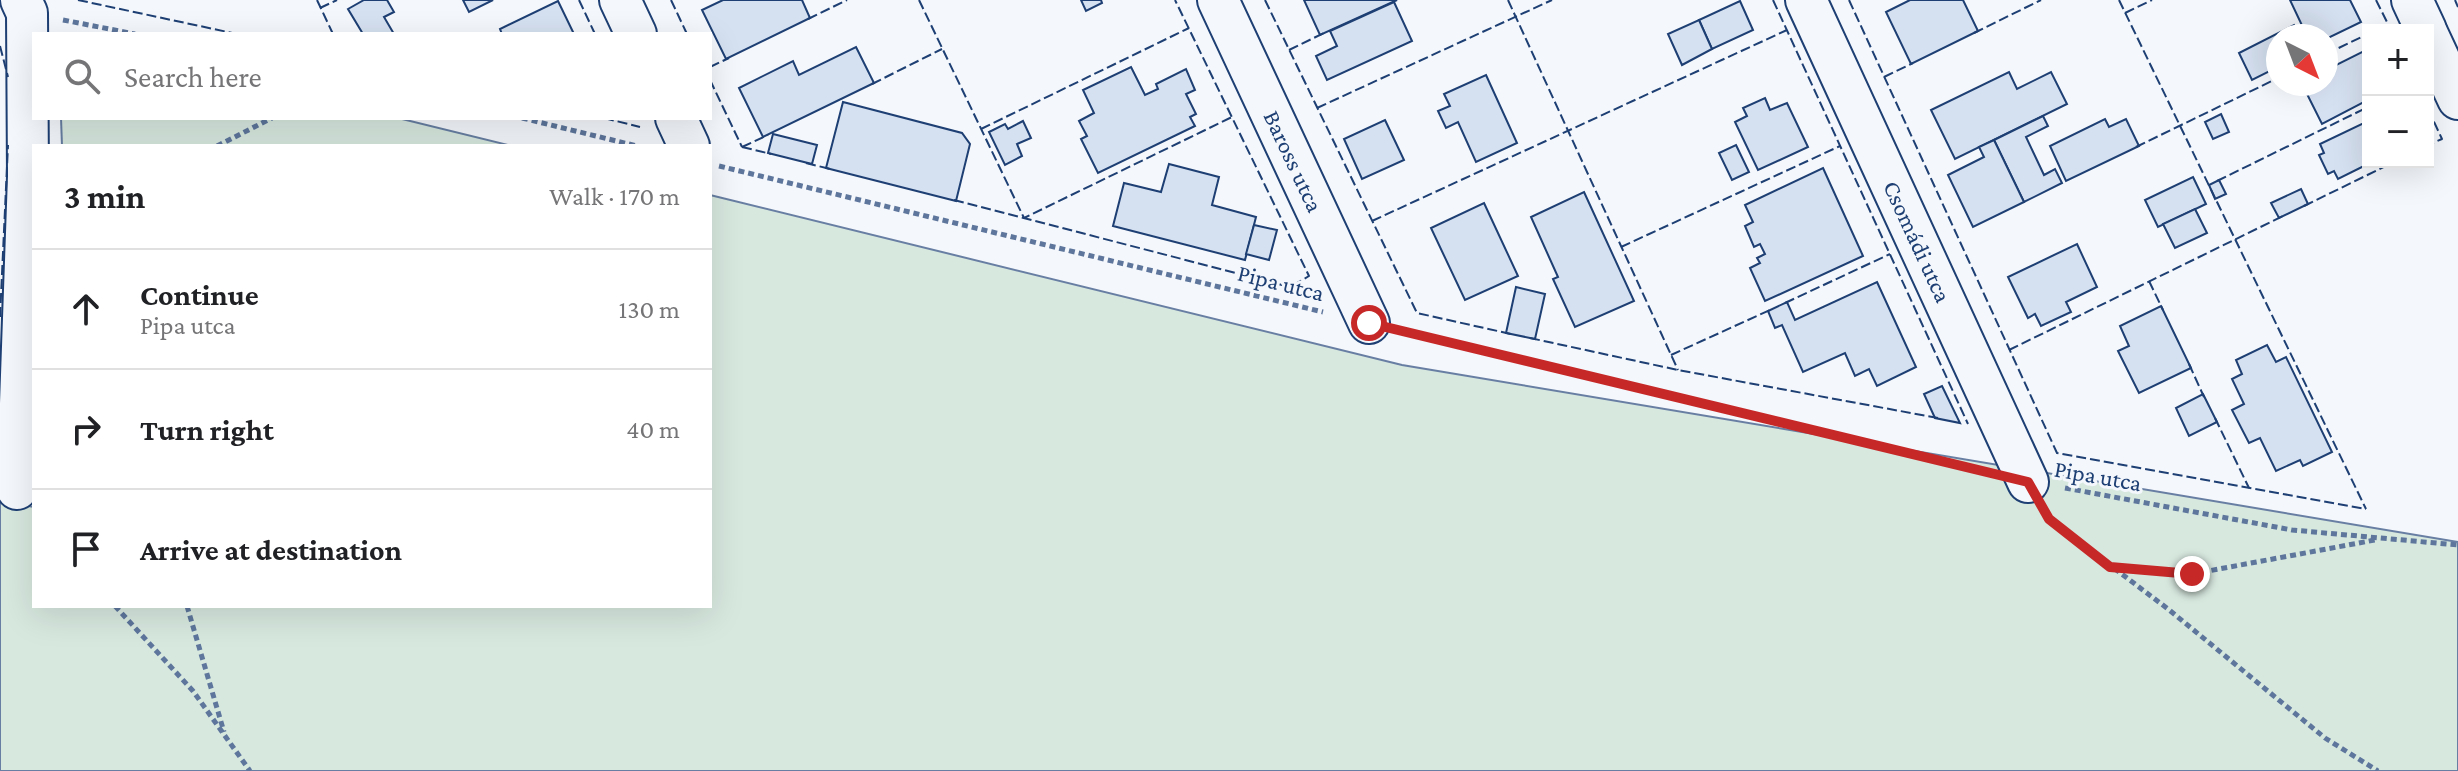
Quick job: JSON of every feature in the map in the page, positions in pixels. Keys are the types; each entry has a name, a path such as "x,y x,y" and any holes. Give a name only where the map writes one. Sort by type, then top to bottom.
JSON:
{"street":[{"path":"620,0 635,32"},
{"name":"Baross utca","path":"1218,0 1369,323"},
{"name":"Csomádi utca","path":"1806,0 2028,482"},
{"path":"2412,0 2423,24"},
{"path":"17,489 28,176 24,6"},
{"path":"2434,47 2458,99"},
{"path":"677,120 688,144"}],"path":[{"path":"24,6 127,32"},
{"path":"221,144 268,120"},
{"path":"530,120 629,144"},
{"name":"Pipa utca","path":"712,164 2028,482 2292,530 2458,545"},
{"path":"2028,482 2049,519 2168,609 2325,738 2378,771"},
{"path":"2110,567 2192,574 2383,538"},
{"path":"117,608 193,691 250,771"},
{"path":"188,608 225,736"}],"shaded area":[{"path":"61,120 406,120 504,144 62,144"},
{"path":"712,195 1402,365 2458,542 2458,771 0,771 0,501 32,507 32,608 712,608"}],"building":[{"path":"364,0 387,0 394,12 384,17 393,32 362,32 348,9"},
{"path":"463,0 493,0 469,12"},
{"path":"723,0 802,0 810,18 726,59 702,10"},
{"path":"1081,0 1101,0 1102,3 1086,11"},
{"path":"1304,0 1397,0 1320,35"},
{"path":"1910,0 1963,0 1978,31 1911,64 1886,12"},
{"path":"2290,0 2350,0 2361,22 2338,33 2338,24 2301,24"},
{"path":"558,1 573,32 501,32 500,29"},
{"path":"1740,1 1753,30 1712,49 1699,20"},
{"path":"1394,2 1412,41 1327,80 1316,56 1337,46 1330,31"},
{"path":"1699,20 1712,49 1682,65 1668,34"},
{"path":"2266,39 2266,73 2252,80 2239,53"},
{"path":"856,47 874,83 763,137 739,88 793,61 799,75"},
{"path":"2362,52 2362,103 2322,124 2308,96 2338,96 2338,64"},
{"path":"1131,67 1145,95 1158,89 1156,84 1186,69 1195,90 1186,94 1196,114 1190,117 1195,126 1098,173 1081,139 1087,136 1079,121 1094,113 1083,90"},
{"path":"2009,72 2017,89 2051,72 2067,104 1955,159 1931,110"},
{"path":"1486,75 1517,143 1476,162 1458,122 1446,128 1438,111 1450,106 1444,94"},
{"path":"1765,98 1770,110 1787,103 1808,147 1758,170 1735,122 1747,116 1743,108"},
{"path":"843,102 962,133 970,144 956,201 826,168"},
{"path":"2221,114 2229,132 2213,139 2205,122"},
{"path":"2043,116 2048,126 2026,137 2044,175 2055,169 2062,183 2024,202 1994,140"},
{"path":"2105,119 2109,127 2126,119 2139,146 2066,181 2050,146"},
{"path":"1385,120 1404,160 1362,179 1344,139"},
{"path":"1023,121 1031,138 1017,144 1022,156 1005,165 989,132 1005,124 1008,129"},
{"path":"2362,124 2362,167 2338,179 2334,171 2328,174 2319,155 2324,153 2320,144"},
{"path":"773,134 817,145 812,164 768,153"},
{"path":"1994,140 2024,202 1973,227 1948,175 1984,157 1979,147"},
{"path":"1736,145 1749,172 1732,180 1719,153"},
{"path":"1169,164 1219,177 1212,205 1256,217 1245,260 1113,226 1124,183 1161,192"},
{"path":"1823,168 1863,256 1765,301 1750,268 1760,263 1757,258 1765,254 1760,244 1754,247 1745,226 1753,222 1745,205"},
{"path":"2193,177 2206,204 2158,227 2145,200"},
{"path":"2219,180 2226,194 2215,199 2209,185"},
{"path":"2301,189 2308,204 2279,218 2271,203"},
{"path":"1584,192 1634,301 1575,327 1553,279 1558,277 1531,217"},
{"path":"1484,203 1518,276 1465,300 1431,228"},
{"path":"2195,209 2207,233 2175,248 2163,224"},
{"path":"1254,225 1277,230 1269,260 1246,254"},
{"path":"2077,244 2097,287 2066,302 2071,312 2041,326 2035,314 2028,318 2008,277"},
{"path":"1877,282 1916,367 1877,386 1869,369 1855,376 1845,353 1803,372 1782,325 1775,328 1768,311 1787,302 1795,320"},
{"path":"1516,287 1545,294 1535,339 1506,333"},
{"path":"2161,306 2191,368 2139,393 2118,351 2129,346 2120,326"},
{"path":"2267,345 2276,362 2286,357 2332,452 2303,466 2300,460 2276,471 2260,438 2249,443 2232,410 2244,404 2232,379 2242,374 2236,360"},
{"path":"1942,386 1960,423 1935,418 1924,394"},
{"path":"2203,394 2217,422 2189,436 2176,408"}],"fence":[{"path":"78,0 228,32"},
{"path":"317,0 332,32"},
{"path":"320,8 337,0"},
{"path":"579,0 594,32"},
{"path":"671,0 686,32"},
{"path":"808,19 847,0"},
{"path":"919,0 1024,218 1232,117"},
{"path":"954,200 1290,287 1309,276 1175,0"},
{"path":"1265,0 1417,313 1511,334"},
{"path":"1508,0 1678,370"},
{"path":"1317,108 1552,0"},
{"path":"1773,0 1968,424"},
{"path":"1849,0 2057,453 2366,509"},
{"path":"1974,33 2041,0"},
{"path":"2119,0 2366,509"},
{"path":"2125,13 2152,0"},
{"path":"2376,0 2388,24"},
{"path":"2455,0 2458,7"},
{"path":"981,129 1189,28"},
{"path":"1372,221 1787,30"},
{"path":"1289,50 1324,33"},
{"path":"2338,48 2362,37"},
{"path":"0,46 8,77"},
{"path":"872,84 942,49"},
{"path":"712,66 729,58"},
{"path":"1884,77 1913,63"},
{"path":"712,84 742,147"},
{"path":"2136,147 2266,84"},
{"path":"2217,181 2362,110"},
{"path":"612,120 640,127"},
{"path":"2434,122 2442,139 2434,142"},
{"path":"742,147 768,135"},
{"path":"0,317 8,145"},
{"path":"1621,247 1840,146"},
{"path":"742,147 771,154"},
{"path":"806,163 830,169"},
{"path":"2304,206 2382,168"},
{"path":"2009,350 2283,216"},
{"path":"1785,303 1890,254"},
{"path":"2149,281 2163,310"},
{"path":"1671,355 1770,310"},
{"path":"1530,338 1678,370 1938,418"},
{"path":"2189,364 2204,397"},
{"path":"2215,418 2249,488"}],"route":[{"path":"1369,323 2028,482 2049,519 2110,567 2192,574"}]}
